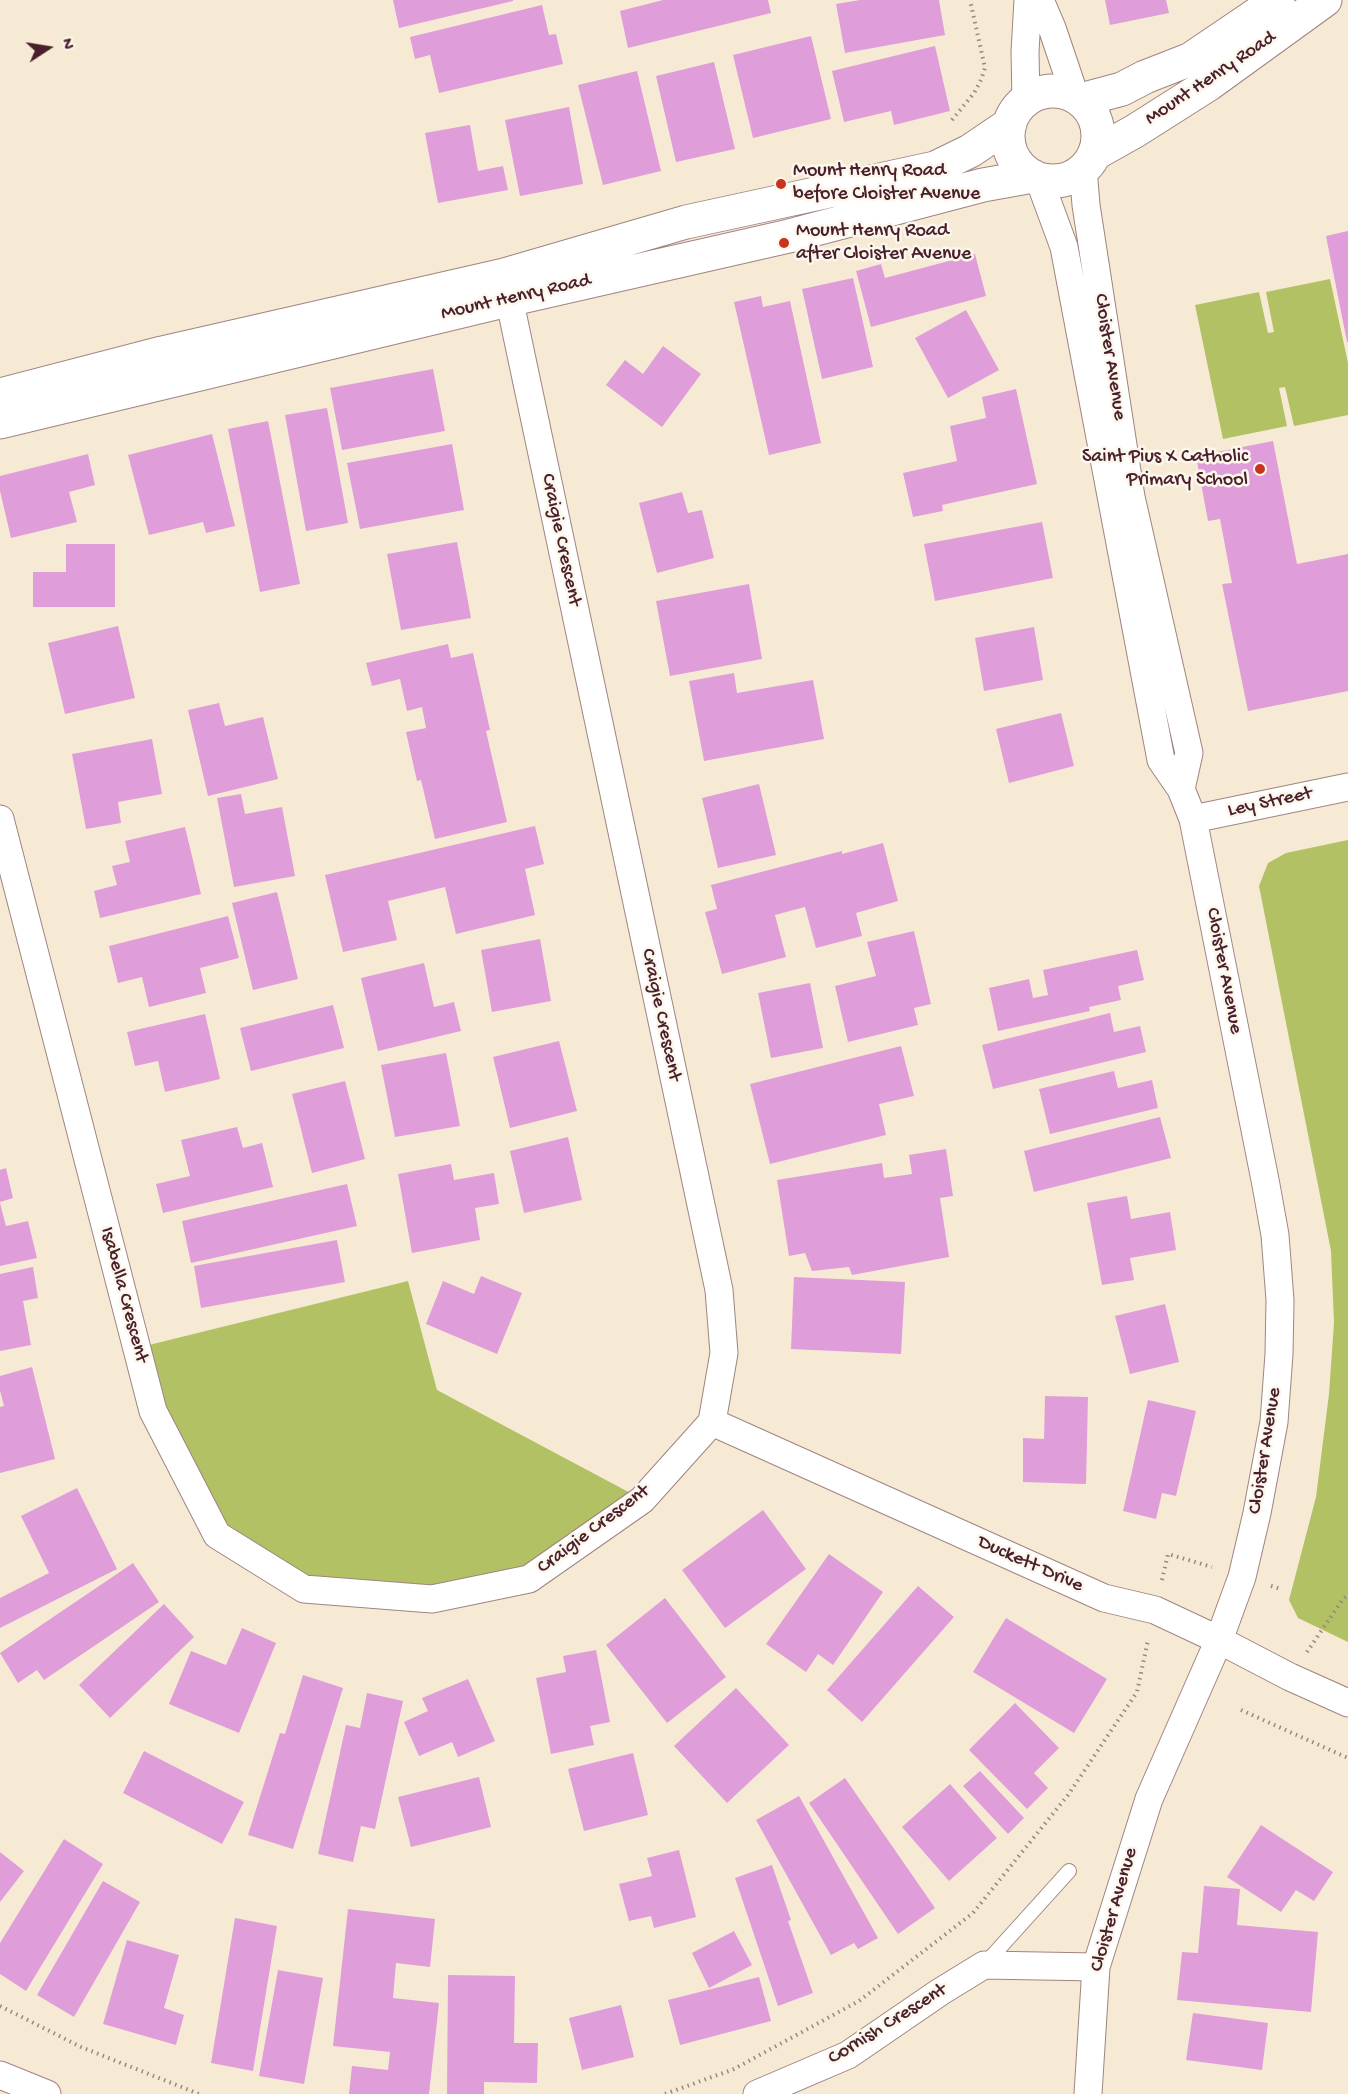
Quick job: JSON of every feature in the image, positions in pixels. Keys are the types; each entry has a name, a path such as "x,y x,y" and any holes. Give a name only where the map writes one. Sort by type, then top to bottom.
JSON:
{"street":[{"path":"1018,112 1039,93 1053,90 1078,98 1088,107 1097,124 1097,144 1089,161 1077,174 1055,181 1036,177 1020,166 1012,154 1008,139 1018,112 1028,0"},
{"path":"1040,0 1078,98"},
{"name":"Mount Henry Road","path":"1078,98 1122,89 1145,77 1191,59 1278,0"},
{"name":"Mount Henry Road","path":"1089,161 1209,84 1325,0"},
{"name":"Mount Henry Road","path":"0,422 506,287 686,222 935,168 970,151 1018,112"},
{"name":"Cloister Avenue","path":"1089,161 1086,205 1131,497 1189,753 1180,789"},
{"name":"Mount Henry Road","path":"0,395 162,353 789,236 983,185 1036,177"},
{"name":"Cloister Avenue","path":"1036,177 1064,247 1161,760 1180,789 1192,819 1268,1195 1275,1234 1280,1300 1275,1411 1242,1577 1219,1640 1149,1799 1096,1967 1088,2094"},
{"name":"Craigie Crescent","path":"432,1599 528,1579 642,1500 712,1422 724,1353 719,1290 506,287"},
{"name":"Ley Street","path":"1192,819 1348,787"},
{"name":"Isabella Crescent","path":"0,819 153,1410 217,1536 304,1589 432,1599"},
{"name":"Duckett Drive","path":"712,1422 1104,1598 1155,1610 1348,1703"},
{"path":"984,1965 1096,1967"},
{"name":"Cornish Crescent","path":"757,2094 848,2055 984,1965"},
{"path":"0,2075 47,2094"}],"lane":[{"name":"Cornish Crescent","path":"984,1965 1069,1871"}],"path":[{"path":"970,0 985,68 974,93 952,119 970,151"},
{"path":"665,2094 734,2068 859,2001 974,1913 1068,1796 1137,1692 1168,1554"},
{"path":"1290,1677 1348,1595"},
{"path":"1240,1710 1348,1758"},
{"path":"0,2006 81,2047 199,2094"}],"green space":[{"path":"1330,279 1348,363 1348,415 1294,426 1285,387 1279,388 1287,426 1223,439 1195,305 1259,292 1268,333 1274,332 1266,292"},
{"path":"1348,840 1348,1642 1298,1618 1289,1600 1316,1497 1329,1394 1334,1323 1331,1251 1259,886 1268,863 1286,853"},
{"path":"408,1281 437,1390 636,1496 526,1570 429,1590 304,1579 224,1529 162,1406 149,1345"}],"building":[{"path":"393,0 513,0 513,1 399,28"},
{"path":"663,0 768,0 771,13 628,48 620,11"},
{"path":"860,0 939,0 945,35 845,53 836,4"},
{"path":"1105,0 1166,0 1169,13 1110,25"},
{"path":"542,5 549,35 556,34 563,64 439,93 430,55 415,59 410,37"},
{"path":"811,36 831,119 753,138 733,55"},
{"path":"935,46 950,111 894,125 891,111 844,122 832,71"},
{"path":"714,62 735,149 676,162 656,76"},
{"path":"637,71 661,171 603,185 578,85"},
{"path":"569,107 583,184 520,196 505,120"},
{"path":"470,125 478,171 503,166 508,190 438,203 425,133"},
{"path":"1348,231 1348,342 1347,342 1326,236"},
{"path":"975,254 986,296 871,327 856,271 881,264 885,278"},
{"path":"853,278 873,367 822,379 802,289"},
{"path":"761,296 763,307 790,301 821,443 769,455 734,302"},
{"path":"966,310 999,370 948,398 915,338"},
{"path":"663,346 701,374 662,427 606,385 625,360 643,374"},
{"path":"433,369 445,431 342,450 330,388"},
{"path":"1016,389 1037,484 942,505 943,511 913,517 903,473 957,461 950,426 986,418 982,397"},
{"path":"327,408 348,523 306,531 285,415"},
{"path":"268,421 300,584 260,592 228,429"},
{"path":"212,434 235,526 206,533 203,522 149,535 128,455"},
{"path":"1273,441 1297,564 1348,554 1348,691 1248,711 1222,584 1232,583 1220,519 1208,521 1196,456"},
{"path":"452,444 464,510 360,529 347,463"},
{"path":"88,454 95,485 69,492 77,522 11,538 0,491 0,476"},
{"path":"682,492 688,513 702,510 714,558 657,573 639,503"},
{"path":"1042,522 1053,578 935,601 924,544"},
{"path":"457,542 471,618 401,630 387,554"},
{"path":"66,544 115,544 115,607 33,607 33,572 66,572"},
{"path":"749,584 762,659 670,676 656,601"},
{"path":"118,626 135,698 65,714 48,643"},
{"path":"1034,627 1043,680 984,691 975,638"},
{"path":"448,644 451,658 473,653 490,730 486,731 507,822 435,839 421,780 417,781 406,732 426,728 422,707 407,711 400,679 372,686 366,663"},
{"path":"734,673 737,693 813,680 824,739 704,761 689,681"},
{"path":"219,703 225,726 263,717 278,779 208,796 188,710"},
{"path":"1061,713 1074,766 1009,783 996,729"},
{"path":"152,739 162,794 118,802 121,823 86,829 72,754"},
{"path":"759,784 776,855 718,868 702,798"},
{"path":"241,794 245,814 282,807 295,876 234,887 217,798"},
{"path":"535,826 544,864 525,869 535,915 456,934 445,887 388,901 397,940 343,952 325,875"},
{"path":"185,827 201,894 100,918 94,891 117,885 112,866 130,862 125,841"},
{"path":"883,843 898,901 856,913 862,936 816,948 805,907 775,915 786,957 722,974 705,912 717,909 711,885 842,851 842,854"},
{"path":"277,892 298,979 253,990 232,903"},
{"path":"228,916 239,958 200,968 206,993 149,1007 142,977 118,983 109,946"},
{"path":"914,931 931,1004 914,1008 918,1025 848,1042 835,986 876,976 867,942"},
{"path":"540,939 551,1001 492,1012 481,950"},
{"path":"1137,950 1144,980 1118,986 1121,1000 1089,1007 1090,1011 998,1031 989,988 1029,979 1033,998 1048,995 1043,970"},
{"path":"424,963 434,1007 454,1002 461,1031 378,1051 361,978"},
{"path":"810,983 823,1048 771,1058 758,993"},
{"path":"333,1005 344,1048 251,1071 240,1028"},
{"path":"1110,1013 1114,1032 1140,1026 1146,1052 993,1089 982,1045"},
{"path":"205,1014 220,1079 165,1092 158,1061 135,1066 127,1032"},
{"path":"559,1041 577,1111 510,1128 493,1057"},
{"path":"901,1046 914,1096 879,1104 886,1135 770,1164 750,1084"},
{"path":"446,1053 460,1126 395,1137 381,1065"},
{"path":"1114,1071 1118,1088 1152,1080 1158,1108 1050,1134 1039,1089"},
{"path":"345,1081 365,1159 312,1173 292,1094"},
{"path":"1160,1117 1171,1158 1034,1192 1024,1151"},
{"path":"237,1127 243,1148 262,1143 273,1187 163,1213 156,1184 190,1176 181,1140"},
{"path":"568,1137 582,1200 524,1213 510,1151"},
{"path":"946,1149 953,1196 940,1198 949,1257 852,1275 849,1267 812,1271 805,1253 789,1256 777,1180 882,1163 884,1178 912,1174 909,1155"},
{"path":"451,1164 454,1180 494,1173 499,1204 475,1208 480,1240 412,1253 398,1174"},
{"path":"6,1168 13,1198 0,1202 0,1170"},
{"path":"347,1184 357,1226 191,1263 182,1221"},
{"path":"1127,1196 1131,1219 1170,1212 1176,1250 1130,1258 1134,1280 1102,1285 1087,1203"},
{"path":"0,1203 6,1226 28,1221 37,1258 0,1266"},
{"path":"337,1240 345,1282 201,1308 194,1266"},
{"path":"33,1267 38,1298 23,1301 31,1345 0,1351 0,1274"},
{"path":"481,1276 522,1293 497,1354 426,1324 443,1281 474,1294"},
{"path":"794,1277 905,1282 901,1354 791,1349"},
{"path":"1165,1304 1179,1362 1130,1374 1115,1316"},
{"path":"32,1367 55,1459 0,1473 0,1407 4,1406 0,1391 0,1376"},
{"path":"1045,1396 1088,1397 1086,1484 1023,1482 1023,1438 1044,1439"},
{"path":"1148,1400 1196,1411 1176,1496 1162,1493 1156,1519 1123,1511"},
{"path":"77,1488 117,1569 0,1628 0,1598 49,1573 21,1516"},
{"path":"763,1510 806,1569 725,1628 682,1570"},
{"path":"829,1554 883,1592 833,1665 818,1654 806,1672 766,1644"},
{"path":"133,1563 159,1602 44,1680 37,1670 18,1683 0,1653"},
{"path":"918,1586 954,1617 862,1722 827,1690"},
{"path":"665,1598 726,1677 667,1723 606,1645"},
{"path":"164,1604 194,1637 110,1718 79,1685"},
{"path":"1006,1618 1107,1679 1074,1733 973,1672"},
{"path":"242,1628 276,1643 239,1733 169,1704 191,1651 226,1665"},
{"path":"596,1650 610,1722 590,1726 594,1745 551,1754 536,1678 566,1672 563,1656"},
{"path":"303,1675 343,1688 293,1849 248,1835 280,1733 285,1734"},
{"path":"468,1679 495,1741 458,1757 452,1742 419,1756 404,1722 428,1711 422,1698"},
{"path":"736,1688 789,1745 727,1803 674,1746"},
{"path":"367,1693 403,1701 375,1829 361,1826 353,1862 318,1854 346,1725 360,1728"},
{"path":"1015,1703 1059,1748 1034,1773 1048,1788 1027,1809 969,1750"},
{"path":"144,1751 244,1802 222,1844 123,1793"},
{"path":"633,1753 648,1815 584,1831 568,1769"},
{"path":"980,1771 1024,1818 1008,1834 963,1786"},
{"path":"479,1777 491,1827 411,1847 398,1797"},
{"path":"845,1778 935,1908 898,1934 809,1803"},
{"path":"950,1784 997,1838 949,1881 902,1827"},
{"path":"799,1796 878,1938 858,1949 854,1943 831,1955 756,1820"},
{"path":"1261,1825 1333,1872 1314,1901 1296,1890 1281,1912 1227,1877"},
{"path":"64,1839 103,1864 26,1991 0,1974 0,1943"},
{"path":"679,1850 696,1917 654,1928 651,1916 629,1921 619,1884 652,1876 647,1858"},
{"path":"0,1852 24,1871 0,1902"},
{"path":"772,1865 791,1920 788,1921 813,1993 778,2006 735,1878"},
{"path":"103,1881 140,1902 74,2017 37,1995"},
{"path":"1204,1886 1240,1889 1237,1925 1318,1932 1311,2012 1177,2000 1182,1952 1198,1953"},
{"path":"348,1909 435,1919 430,1967 396,1963 393,1998 439,2003 429,2094 349,2094 352,2066 388,2070 390,2052 333,2046"},
{"path":"235,1918 277,1926 253,2071 211,2063"},
{"path":"734,1931 752,1965 709,1988 692,1953"},
{"path":"127,1940 179,1955 164,2008 184,2015 176,2045 103,2024"},
{"path":"278,1970 323,1978 304,2084 259,2076"},
{"path":"448,1975 515,1976 514,2043 538,2043 537,2083 484,2082 484,2094 447,2094"},
{"path":"759,1977 771,2021 680,2045 668,2000"},
{"path":"621,2005 634,2057 582,2070 569,2018"},
{"path":"1193,2013 1268,2023 1262,2070 1186,2060"}],"place":[{"name":"Mount Henry Road before Cloister Avenue","path":"781,184"},
{"name":"Mount Henry Road after Cloister Avenue","path":"784,243"},
{"name":"Saint Pius X Catholic Primary School","path":"1260,469"}]}
